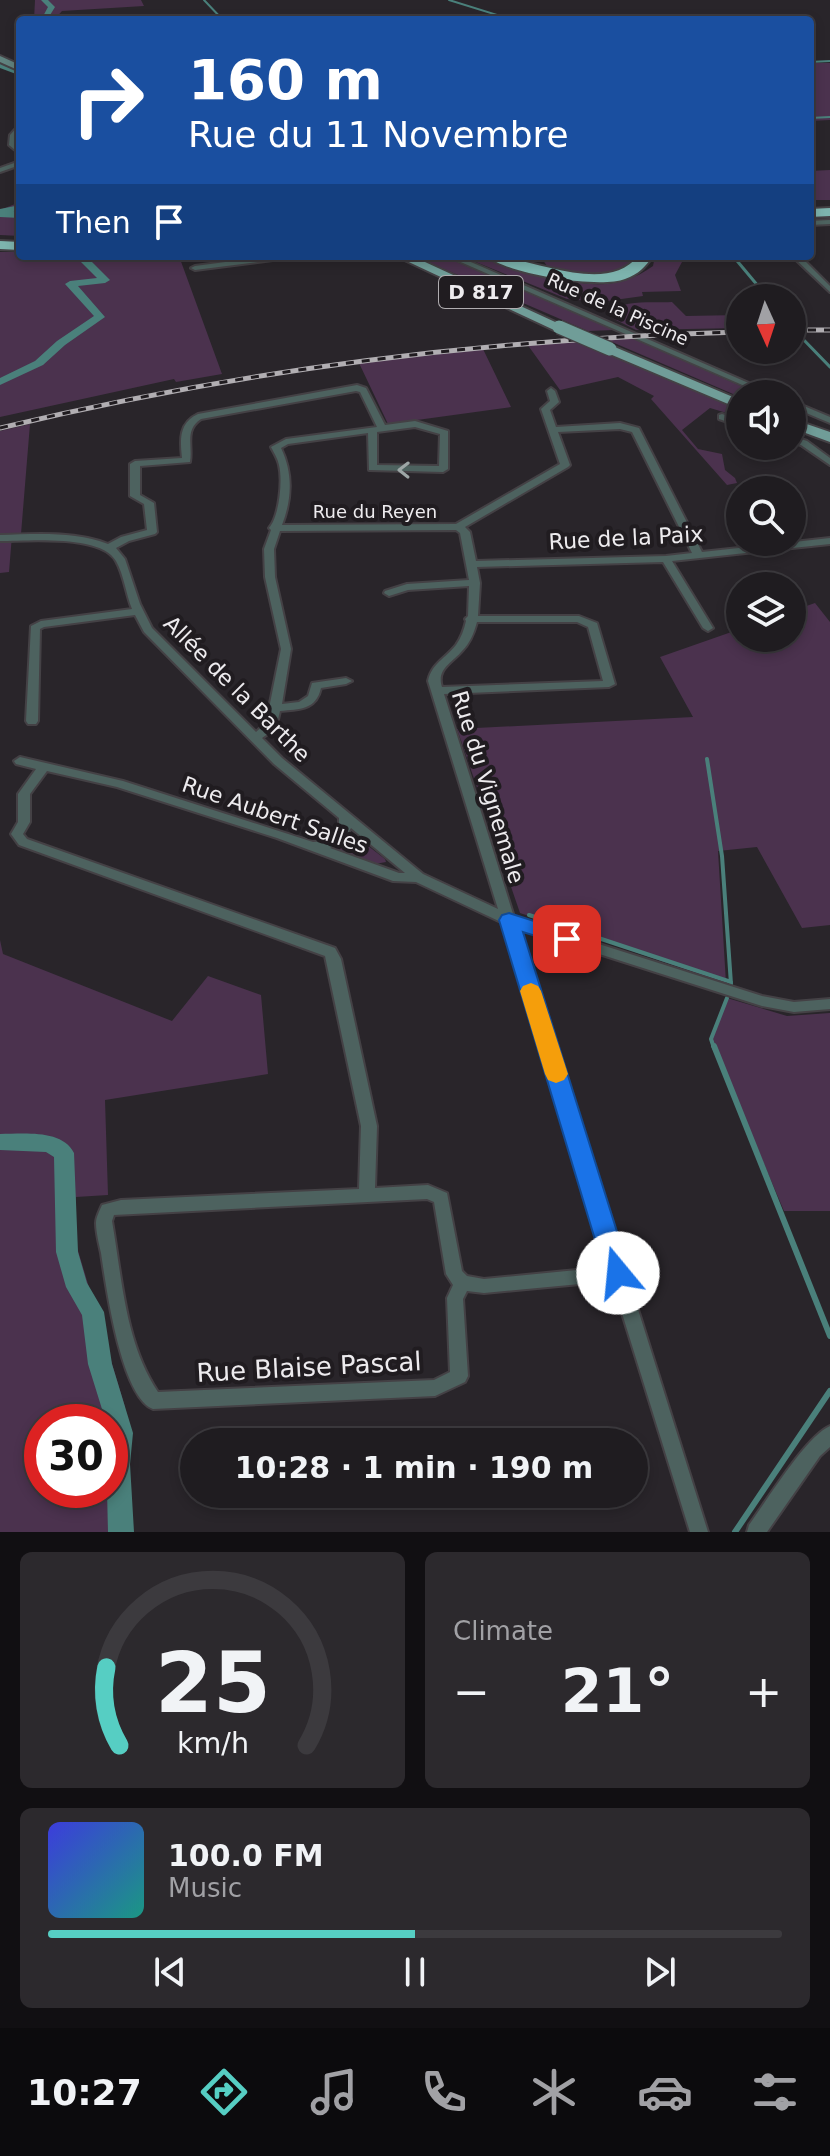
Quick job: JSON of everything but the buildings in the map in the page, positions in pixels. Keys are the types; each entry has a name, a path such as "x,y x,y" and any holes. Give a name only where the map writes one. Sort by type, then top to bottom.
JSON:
{"highway":[{"path":"506,260 547,274 584,278 629,272 644,260"},
{"path":"536,260 551,271 584,278"}],"main road":[{"name":"D 817","path":"411,260 726,399"},
{"path":"806,428 830,437"}],"street":[{"path":"16,131 12,145 16,148"},
{"path":"195,268 257,260"},
{"name":"Rue de la Piscine","path":"460,260 738,380"},
{"path":"800,260 830,290"},
{"path":"0,538 95,542 110,547 125,539 152,532 149,503 135,496 135,464 187,460 185,429 189,421 198,417 357,388 363,390 378,429 372,468 442,470 445,433 415,424 378,429 331,435 278,444 276,447 284,464 286,483 280,518 269,549 270,577 286,649 272,725 256,737"},
{"name":"Rue du Reyen","path":"274,528 458,527 565,465 545,409 555,402 551,391"},
{"path":"806,410 830,420"},
{"path":"722,417 726,418"},
{"path":"553,430 620,426 636,430 698,555"},
{"path":"806,444 830,462"},
{"name":"Rue du Vignemale","path":"458,527 465,532 475,583 463,644 442,660 434,671 437,691 699,1532"},
{"name":"Rue de la Paix","path":"472,564 666,559 830,541"},
{"name":"Allée de la Barthe","path":"110,547 119,556 136,612 148,630 278,761 418,877"},
{"path":"666,559 708,628"},
{"path":"389,593 407,587 475,583"},
{"path":"32,721 35,628 41,624 136,612"},
{"path":"437,691 609,684 593,625 579,619 470,619"},
{"path":"275,708 302,705 313,698 316,685 346,681"},
{"name":"Rue Aubert Salles","path":"20,761 119,784 309,845 398,878 418,877 509,920 776,1005 830,1004"},
{"path":"44,767 24,794 24,822 17,834 23,842 330,952 369,1126 367,1194 428,1192 441,1198 454,1274 463,1283 484,1286 618,1273"},
{"path":"309,845 322,847 336,840 345,830 345,818"},
{"name":"Rue Blaise Pascal","path":"367,1194 108,1210 104,1221 120,1319 142,1388 153,1401 435,1388 459,1376 455,1298 463,1283"},
{"path":"756,1532 814,1450 830,1435"}],"shaded area":[{"path":"35,0 141,0 144,6 62,11 58,16 34,16"},
{"path":"814,63 830,63 830,120 814,121"},
{"path":"830,170 830,200 814,200 814,171"},
{"path":"16,204 16,236 0,235 0,210"},
{"path":"0,252 16,252 16,260 180,260 222,374 176,382 174,379 0,417"},
{"path":"423,260 452,260 614,330 588,331"},
{"path":"471,260 493,260 558,278 606,284 630,279 653,266 654,260 700,260 682,262 675,275 681,291 642,292 643,296 600,302 567,299"},
{"path":"543,260 634,260 621,271 596,275 547,266"},
{"path":"672,302 686,316 726,315 726,328 636,330 614,319 610,312 623,305"},
{"path":"632,338 727,380 726,391 605,339"},
{"path":"579,341 726,404 726,413 710,408 682,430 698,449 722,454 725,470 732,476 726,476 726,484 651,399 654,396 618,377 560,390 527,344"},
{"path":"483,349 511,407 388,424 359,363"},
{"path":"30,424 21,534 12,535 9,572 0,573 0,431"},
{"path":"815,603 830,622 830,925 802,928 757,847 718,851 726,983 520,913 457,729 693,717 660,657 726,634 726,652 806,652 806,606"},
{"path":"354,835 386,862 375,864 335,850"},
{"path":"0,940 3,954 172,1021 208,976 261,995 268,1074 105,1100 108,1195 76,1197 76,1244 124,1404 24,1404 24,1508 111,1508 112,1532 0,1532"},
{"path":"727,998 787,1016 830,1013 830,1211 784,1211 711,1039"}],"waterway":[{"path":"44,0 52,7 46,16"},
{"path":"204,0 219,16"},
{"path":"449,0 500,16"},
{"path":"814,62 830,61"},
{"path":"0,65 16,72"},
{"path":"814,118 830,117"},
{"path":"16,209 1,212 3,215 16,215"},
{"path":"0,382 39,363 61,343 100,317 70,284 105,280 84,260"},
{"path":"736,260 756,284"},
{"path":"806,342 830,367"},
{"path":"707,759 722,856 731,982"},
{"path":"529,915 731,982"},
{"path":"714,1048 711,1039 727,998"},
{"path":"714,1046 830,1336"},
{"path":"0,1142 50,1144 64,1153 67,1252 77,1287 93,1312 100,1364 121,1433 118,1464 121,1532"},
{"path":"735,1532 830,1391"}],"railway":[{"path":"806,330 830,330"},
{"path":"0,428 184,389 367,360 552,342 726,333"}],"slow traffic":[{"path":"531,991 556,1074"}],"route":[{"path":"567,939 509,920 618,1273"}]}
